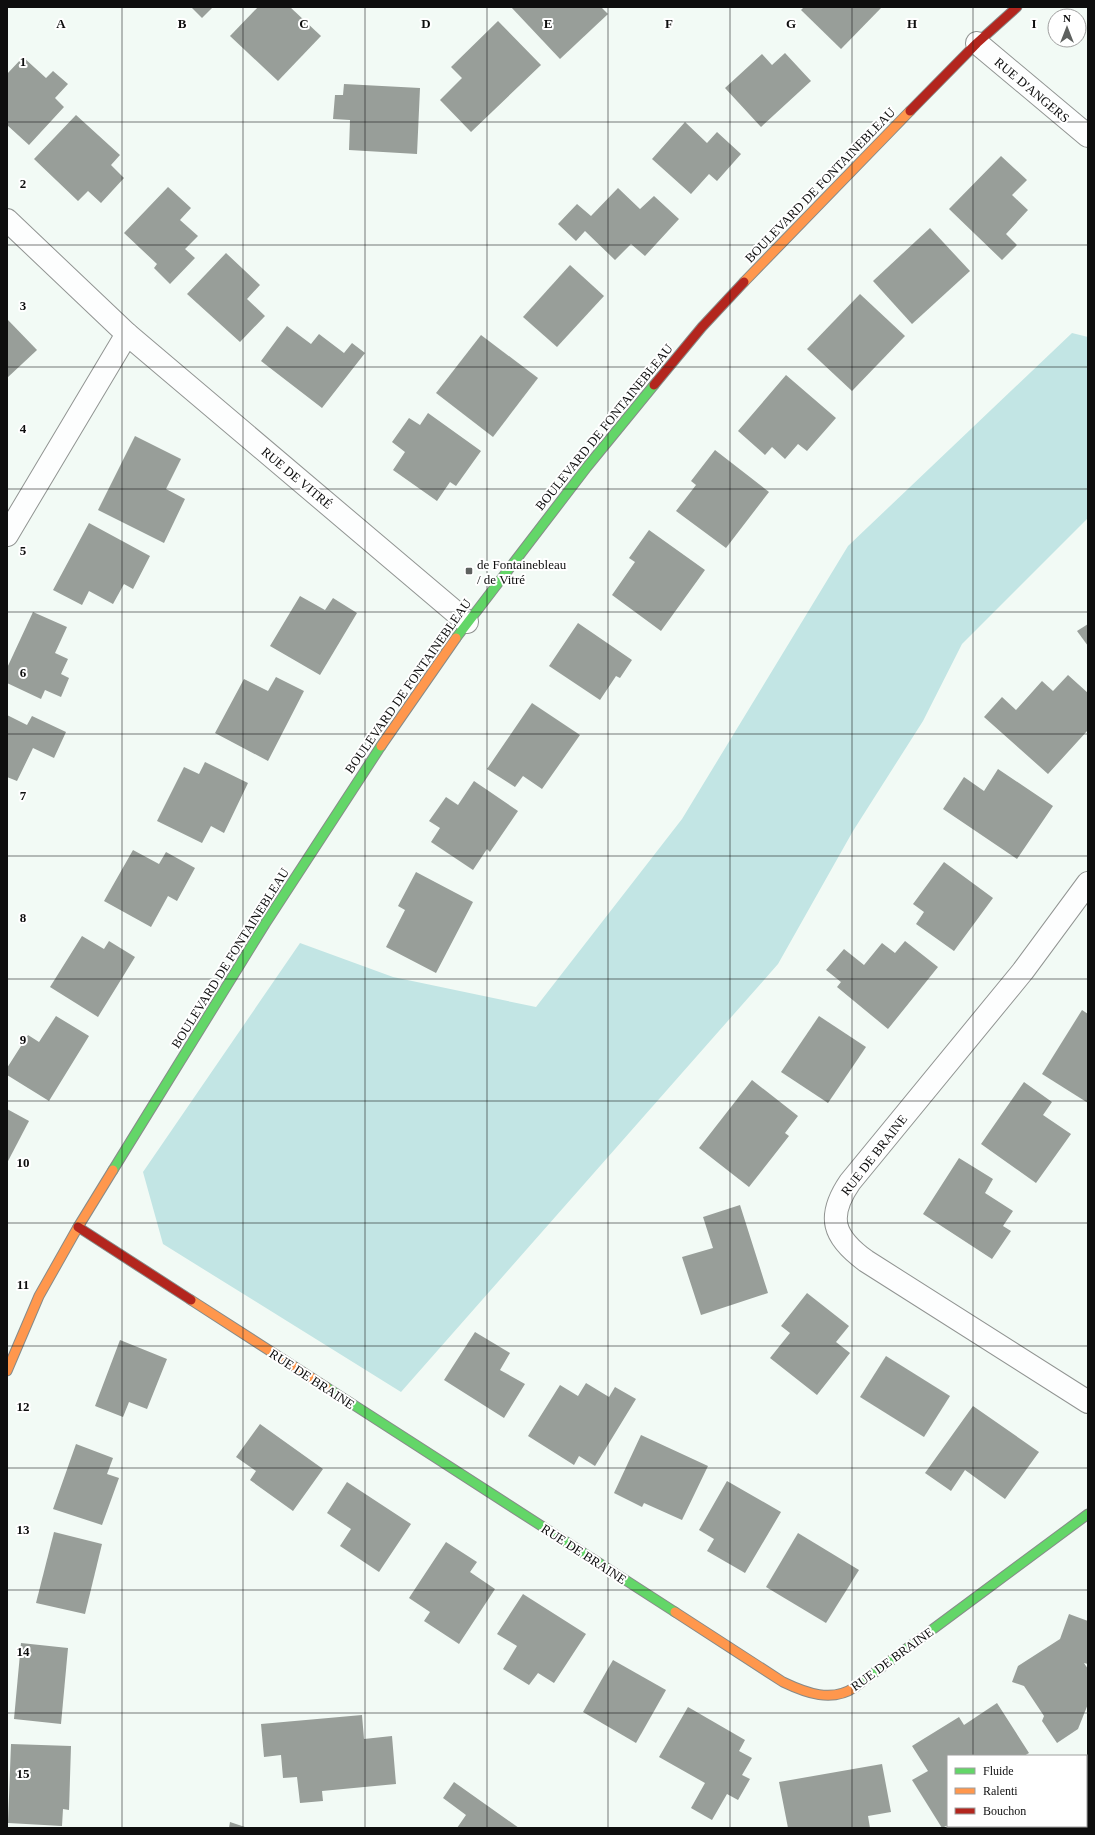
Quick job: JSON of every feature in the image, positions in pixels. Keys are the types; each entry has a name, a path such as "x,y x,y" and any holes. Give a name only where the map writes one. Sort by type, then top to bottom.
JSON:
{"street":[{"name":"BOULEVARD DE FONTAINEBLEAU","path":"7,1371 40,1296 78,1227 265,924 413,698 467,622 587,467 702,327 790,233 977,43 1018,7"},
{"name":"RUE D'ANGERS","path":"977,43 1088,136"},
{"name":"RUE DE VITRÉ","path":"7,220 127,334 467,622"},
{"path":"7,535 127,334"},
{"name":"RUE DE BRAINE","path":"1088,883 1023,971 850,1182 841,1195 837,1209 836,1223 840,1236 849,1249 1088,1402"},
{"name":"RUE DE BRAINE","path":"78,1227 776,1678 804,1693 817,1696 831,1696 846,1693 1088,1514"}],"shaded area":[{"path":"1072,333 1088,337 1088,518 962,644 923,721 853,831 778,964 401,1392 163,1244 143,1172 300,943 393,977 536,1007 682,819 848,546"}],"building":[{"path":"191,7 213,7 202,18"},
{"path":"258,7 290,7 321,36 278,81 230,36"},
{"path":"511,7 601,7 608,14 560,59"},
{"path":"804,7 882,7 841,49 801,10"},
{"path":"498,21 541,65 471,132 440,100 462,78 451,67"},
{"path":"785,53 811,81 761,127 725,88 762,54 772,65"},
{"path":"23,57 46,78 53,71 68,84 55,98 64,107 29,145 7,125 7,74"},
{"path":"344,84 420,88 417,154 349,150 350,120 333,119 335,95 343,95"},
{"path":"76,115 120,155 111,165 124,178 101,203 88,191 78,201 34,159"},
{"path":"685,122 707,143 717,132 741,154 717,181 709,174 691,194 652,159"},
{"path":"1001,156 1027,180 1012,195 1028,210 1006,234 1017,245 1002,260 949,209"},
{"path":"168,187 191,208 180,220 198,236 185,249 195,258 170,284 154,268 157,264 124,233"},
{"path":"618,188 640,209 654,196 679,219 645,256 631,244 615,260 585,231 576,241 558,224 577,204 591,216"},
{"path":"930,228 970,271 912,324 873,281"},
{"path":"226,253 260,285 247,299 265,316 240,342 187,294"},
{"path":"570,265 604,296 557,347 523,317"},
{"path":"860,294 905,336 852,391 807,349"},
{"path":"7,319 37,350 7,378"},
{"path":"287,326 311,344 319,334 344,353 352,343 365,353 322,408 261,361"},
{"path":"481,335 538,378 493,437 436,393"},
{"path":"786,375 836,418 807,451 798,444 785,459 772,447 765,455 738,431"},
{"path":"428,413 481,451 456,486 450,482 437,501 393,470 405,452 392,442 409,418 420,425"},
{"path":"135,436 181,459 166,489 185,499 164,543 98,510"},
{"path":"715,450 769,492 726,548 676,511 696,485 691,481"},
{"path":"89,523 150,556 133,589 124,584 113,604 89,591 82,605 53,590"},
{"path":"649,530 705,570 661,631 612,595 635,562 629,558"},
{"path":"300,596 325,610 333,598 357,613 320,675 270,646"},
{"path":"33,612 67,627 55,653 68,659 61,674 69,678 61,697 45,690 41,699 7,683 7,668"},
{"path":"578,623 632,660 620,678 616,676 600,700 549,666"},
{"path":"1088,624 1088,646 1077,631"},
{"path":"1068,675 1088,693 1088,730 1048,774 984,717 1002,697 1016,710 1042,681 1053,691"},
{"path":"276,677 304,691 268,761 215,733 244,679 268,691"},
{"path":"532,703 580,735 542,789 523,776 515,787 487,769"},
{"path":"7,715 27,725 32,716 66,732 54,758 33,748 17,781 7,777"},
{"path":"205,762 248,783 224,833 211,826 202,843 157,821 184,767 199,774"},
{"path":"998,769 1053,806 1017,859 943,809 964,777 984,791"},
{"path":"474,781 518,811 490,852 487,849 473,870 431,842 440,828 429,821 446,797 458,805"},
{"path":"133,850 159,864 166,852 195,868 177,901 168,896 151,927 104,901"},
{"path":"944,862 993,898 954,951 916,924 924,912 913,904"},
{"path":"416,872 473,902 436,973 386,947 405,910 398,906"},
{"path":"82,936 104,949 109,941 135,957 98,1017 50,987"},
{"path":"905,941 938,967 888,1029 837,987 841,982 826,970 844,949 864,965 882,943 895,953"},
{"path":"1082,1010 1088,1014 1088,1103 1042,1074"},
{"path":"56,1016 89,1036 49,1101 7,1075 7,1068 28,1035 39,1042"},
{"path":"819,1016 866,1047 828,1103 781,1072"},
{"path":"752,1080 798,1116 785,1133 789,1136 749,1187 699,1148"},
{"path":"1024,1082 1052,1102 1043,1115 1071,1134 1036,1183 981,1144"},
{"path":"7,1109 29,1121 7,1163"},
{"path":"959,1158 993,1179 985,1193 1013,1211 1003,1226 1011,1231 992,1259 923,1214"},
{"path":"740,1205 768,1293 701,1315 682,1257 713,1248 703,1217"},
{"path":"807,1293 849,1326 836,1342 850,1353 817,1395 770,1358 790,1333 781,1326"},
{"path":"475,1332 510,1353 500,1370 525,1384 504,1418 444,1380"},
{"path":"120,1340 167,1359 147,1409 129,1402 123,1417 95,1406"},
{"path":"886,1356 950,1396 924,1437 860,1397"},
{"path":"586,1383 609,1397 615,1387 636,1399 595,1466 579,1456 574,1465 528,1436 560,1385 578,1396"},
{"path":"973,1406 1039,1452 1005,1499 965,1470 951,1491 925,1473"},
{"path":"260,1424 323,1469 293,1511 250,1480 256,1471 236,1457"},
{"path":"641,1435 708,1466 682,1520 644,1503 642,1507 614,1493"},
{"path":"76,1444 113,1458 107,1474 119,1478 102,1525 53,1509"},
{"path":"727,1481 781,1512 745,1573 707,1551 714,1539 699,1530"},
{"path":"347,1482 411,1524 379,1572 340,1546 351,1529 327,1513"},
{"path":"54,1532 102,1544 85,1614 36,1603"},
{"path":"798,1533 859,1570 826,1623 766,1587"},
{"path":"446,1542 477,1562 470,1572 495,1589 459,1644 424,1621 430,1612 409,1598"},
{"path":"523,1594 586,1634 554,1683 538,1673 529,1685 503,1669 517,1646 497,1634"},
{"path":"1069,1614 1088,1621 1088,1664 1084,1663 1088,1669 1088,1704 1078,1729 1057,1743 1042,1721 1044,1716 1024,1686 1012,1682 1018,1666 1060,1639"},
{"path":"21,1643 68,1648 61,1724 14,1719"},
{"path":"613,1660 666,1690 636,1743 583,1712"},
{"path":"997,1703 1029,1753 1026,1755 947,1755 947,1826 942,1828 912,1780 928,1771 912,1746 959,1717 964,1725"},
{"path":"688,1707 745,1740 739,1751 752,1758 742,1775 750,1779 738,1800 727,1794 712,1820 691,1808 705,1783 659,1757"},
{"path":"362,1715 364,1739 392,1736 396,1784 322,1791 323,1801 300,1803 297,1777 283,1778 281,1755 264,1757 261,1724"},
{"path":"11,1744 71,1746 69,1810 63,1809 62,1826 8,1823"},
{"path":"882,1764 891,1812 868,1816 870,1828 788,1828 779,1782"},
{"path":"454,1782 519,1828 457,1828 466,1815 443,1798"},
{"path":"230,1822 248,1828 229,1828"}],"traffic: fast":[{"path":"456,638 587,467 654,385"},
{"path":"113,1170 265,924 381,746"},
{"path":"326,1387 675,1612"},
{"path":"855,1687 1088,1514"}],"traffic: slow":[{"path":"744,282 910,111"},
{"path":"381,746 456,638"},
{"path":"7,1371 39,1296 78,1227 113,1170"},
{"path":"191,1300 326,1387"},
{"path":"675,1612 783,1682 801,1690 819,1695 837,1695 855,1687"}],"traffic: jam":[{"path":"910,111 977,43 1017,7"},
{"path":"654,385 702,327 744,282"},
{"path":"78,1227 191,1300"}],"place":[{"name":"de Fontainebleau / de Vitré","path":"469,571"}]}
